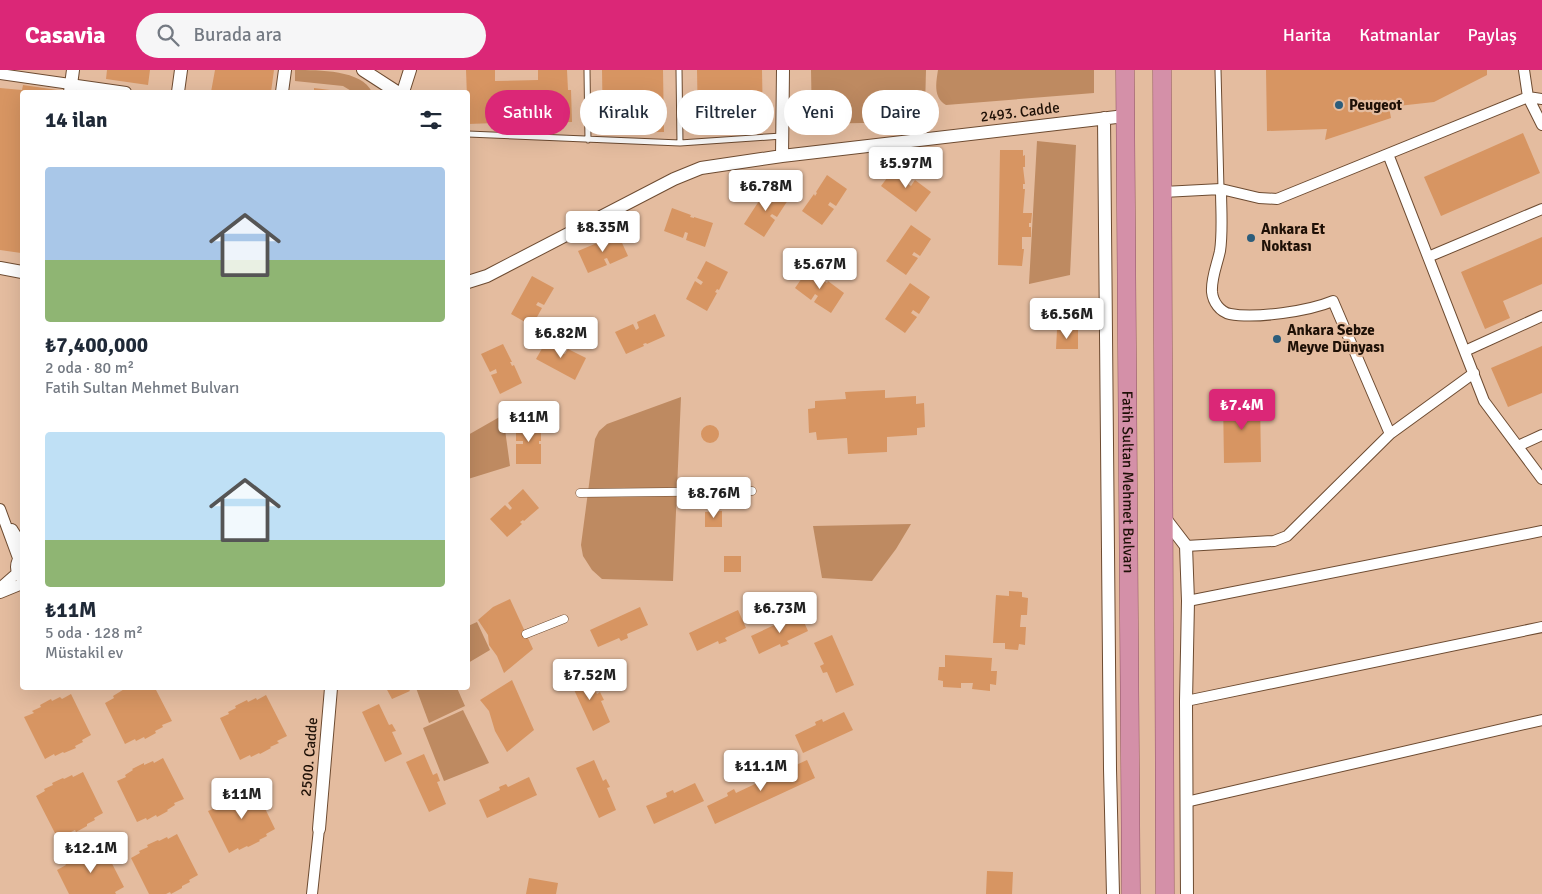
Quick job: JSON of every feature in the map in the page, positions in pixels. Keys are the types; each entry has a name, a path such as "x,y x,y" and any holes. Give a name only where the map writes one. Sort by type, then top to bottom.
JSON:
{"highway":[{"name":"Fatih Sultan Mehmet Bulvarı","path":"1125,70 1131,894"},
{"path":"1162,70 1166,894"}],"street":[{"path":"70,88 73,70"},
{"path":"178,90 181,70"},
{"path":"282,90 285,70"},
{"path":"363,70 394,90"},
{"path":"404,90 410,70"},
{"path":"782,156 783,70"},
{"path":"1524,70 1528,97 1542,125"},
{"path":"0,74 70,88 98,90"},
{"path":"1163,192 1221,189 1260,198 1276,199 1528,97 1542,99"},
{"name":"2493. Cadde","path":"470,281 487,276 701,168 782,156 1125,116"},
{"path":"1104,118 1109,751 1113,894"},
{"path":"1388,154 1484,401 1542,479"},
{"path":"1221,189 1220,250 1212,278 1212,294 1218,307 1229,314 1263,315 1317,308 1333,301 1390,434"},
{"path":"1428,257 1542,209"},
{"path":"0,268 20,272"},
{"path":"1465,351 1542,316"},
{"path":"1186,546 1274,541 1287,536 1390,434 1474,373"},
{"path":"1518,446 1542,435"},
{"path":"580,493 752,491"},
{"path":"1,511 20,542"},
{"path":"0,588 20,576 16,563 20,556 1,511"},
{"path":"1163,516 1186,546 1188,601 1186,701 1187,894"},
{"path":"1188,601 1542,531"},
{"path":"0,593 20,585"},
{"path":"526,634 564,619"},
{"path":"1186,701 1542,627"},
{"name":"2500. Cadde","path":"319,829 331,690"},
{"path":"1186,802 1542,720"},
{"path":"312,894 319,829"}],"lane":[{"path":"586,70 588,140"},
{"path":"679,70 680,143"},
{"path":"1218,70 1221,189"},
{"path":"470,134 680,143 782,136"}],"shaded area":[{"path":"295,70 327,71 350,75 359,79 371,90 350,90 343,86 295,81"},
{"path":"811,70 926,70 925,90 862,90 862,123 852,123 852,90 811,90"},
{"path":"938,70 1094,70 1094,93 946,105 939,98 939,90 937,90"},
{"path":"1037,141 1076,145 1070,275 1029,284"},
{"path":"681,397 673,581 602,579 592,570 583,556 581,545 595,439 599,431 607,424"},
{"path":"503,415 510,466 470,478 470,434"},
{"path":"911,524 896,549 872,581 822,578 813,526"},
{"path":"477,622 490,650 470,662 470,625"},
{"path":"417,690 458,690 465,706 429,723"},
{"path":"463,710 489,763 444,781 423,728"}],"building":[{"path":"107,70 150,70 148,85 106,79"},
{"path":"215,70 274,70 271,90 211,90"},
{"path":"466,70 495,70 495,81 538,80 538,70 567,70 568,90 485,90 485,123 470,124 470,90 467,90"},
{"path":"602,70 663,70 663,90 602,90"},
{"path":"697,70 762,70 762,90 697,90"},
{"name":"Peugeot","path":"1266,70 1487,70 1487,75 1434,102 1389,107 1391,118 1325,140 1327,129 1267,131"},
{"path":"23,85 58,90 22,90"},
{"path":"0,88 22,90 20,90 20,253 0,250"},
{"path":"314,88 330,90 314,90"},
{"path":"570,90 571,90 572,122 570,122"},
{"path":"1523,133 1540,173 1441,216 1424,177"},
{"path":"1000,150 1023,150 1023,156 1025,155 1025,167 1023,167 1025,184 1023,184 1023,189 1025,189 1023,213 1032,213 1031,223 1029,223 1031,237 1022,237 1022,249 1024,249 1022,266 998,265"},
{"path":"896,166 912,178 908,184 911,186 915,180 931,192 916,212 881,186"},
{"path":"827,175 847,189 836,206 830,202 828,205 834,209 822,225 802,211 814,194 815,196"},
{"path":"768,187 788,200 777,217 772,214 770,216 775,220 764,237 744,224"},
{"path":"672,208 691,215 690,217 713,223 705,247 686,240 688,233 685,232 683,238 664,231"},
{"path":"911,225 931,239 920,256 914,252 912,255 918,258 906,275 886,261"},
{"path":"618,234 628,256 610,264 607,258 604,259 607,265 588,273 578,251 597,243 598,245 600,242"},
{"path":"1542,237 1542,284 1503,301 1510,318 1485,329 1461,272"},
{"path":"706,261 728,272 719,290 717,289 715,292 717,293 707,311 686,299 695,281 701,285 703,282 697,278"},
{"path":"809,268 825,279 824,281 827,283 828,281 844,293 831,313 814,302 818,296 815,294 811,300 795,288"},
{"path":"532,276 554,288 544,305 538,302 536,305 542,308 532,326 511,314"},
{"path":"910,283 930,297 919,314 913,310 911,313 917,317 905,333 885,319"},
{"path":"655,314 665,336 643,344 644,346 626,354 615,332 633,324 636,330 639,328 637,322"},
{"path":"1057,330 1078,330 1078,349 1056,349"},
{"path":"548,338 565,347 562,353 565,354 568,349 586,358 575,380 536,359"},
{"path":"503,344 512,362 510,362 512,366 514,365 522,383 500,394 491,375 497,373 496,369 490,372 481,354"},
{"path":"1542,346 1542,393 1508,407 1491,368"},
{"path":"885,390 885,398 916,396 916,404 924,403 925,427 917,428 917,435 887,437 887,452 848,454 847,438 817,440 816,432 809,433 808,409 815,408 815,401 846,399 845,392"},
{"path":"1260,399 1261,462 1224,463 1223,400"},
{"path":"516,421 541,421 541,441 539,441 539,444 541,444 541,464 516,464 516,444 523,444 523,441 516,441"},
{"path":"706,425 714,425 719,430 717,441 706,443 701,438 701,430"},
{"path":"523,489 539,508 524,521 520,522 522,524 507,537 490,519 505,505 510,510 512,508 508,503"},
{"path":"722,511 722,527 705,527 705,512"},
{"path":"724,556 741,556 741,572 724,572"},
{"path":"1009,591 1022,592 1022,597 1028,598 1027,615 1021,615 1020,627 1026,627 1025,645 1019,644 1018,650 1005,649 1005,643 993,643 996,595 1009,596"},
{"path":"510,599 533,649 504,673 497,656 489,645 488,635 478,620 493,607"},
{"path":"640,607 648,625 627,634 628,638 621,641 619,638 598,647 590,630"},
{"path":"738,610 746,628 725,638 727,641 719,644 718,641 697,651 689,633"},
{"path":"800,613 808,631 787,641 789,644 781,647 780,644 759,654 751,636"},
{"path":"832,635 854,685 836,693 827,672 823,673 820,666 824,664 814,643"},
{"path":"945,655 992,658 991,671 997,671 996,685 990,684 990,691 972,689 973,683 961,683 961,688 943,687 943,681 938,680 939,667 945,667"},
{"path":"587,672 597,694 600,692 604,700 601,701 610,722 593,731 570,681"},
{"path":"512,680 534,730 507,752 495,731 489,711 480,700"},
{"path":"123,690 156,690 172,721 162,725 163,727 155,731 156,733 145,739 144,737 136,741 135,739 125,744 105,703 114,698 113,696"},
{"path":"387,690 410,691 392,699"},
{"path":"71,694 91,735 75,746 76,748 55,756 54,754 45,759 24,717 34,713 32,711 51,699 52,701 60,697 62,699"},
{"path":"266,695 287,736 260,754 251,757 250,755 240,760 220,718 229,714 228,712 236,708 235,706 247,700 248,702 256,698 257,700"},
{"path":"379,704 389,725 392,724 396,731 392,732 402,754 385,762 362,712"},
{"path":"844,712 853,730 803,753 795,735 816,725 815,722 822,719 823,722"},
{"path":"424,754 433,775 437,773 440,781 437,782 446,804 429,812 406,762"},
{"path":"163,758 184,799 174,803 175,805 168,811 157,817 156,815 147,820 146,818 137,822 117,781 126,777 125,775 132,769 144,763 144,765 153,761 154,763"},
{"path":"594,760 603,781 606,779 610,787 607,788 616,810 599,818 576,768"},
{"path":"807,760 815,778 715,824 707,806 728,796 727,793 734,789 736,793 778,773 777,770 784,766 785,770"},
{"path":"83,772 103,813 76,832 75,830 67,834 66,832 57,837 36,796 45,791 44,789 53,785 52,783"},
{"path":"529,777 537,795 487,818 479,800 500,790 499,787 506,784 508,787"},
{"path":"695,783 704,801 654,824 646,806 667,797 666,793 673,790 674,793"},
{"path":"255,788 275,829 266,834 267,836 260,841 229,853 208,811 218,807 217,805 225,801 224,799 236,793 236,795 245,791 246,793"},
{"path":"177,834 198,875 171,894 170,892 166,894 149,894 131,858 140,853 139,851 148,847 147,845 167,837 168,839"},
{"path":"103,846 124,887 115,892 116,894 69,894 57,870 66,865 65,863 74,859 73,857 93,849 94,851"},
{"path":"987,871 1013,872 1012,894 986,894"},
{"path":"529,878 558,883 556,894 526,894"}],"place":[{"name":"Peugeot","path":"1339,105"},
{"name":"Ankara Et Noktası","path":"1251,238"},
{"name":"Ankara Sebze Meyve Dünyası","path":"1277,339"}]}
